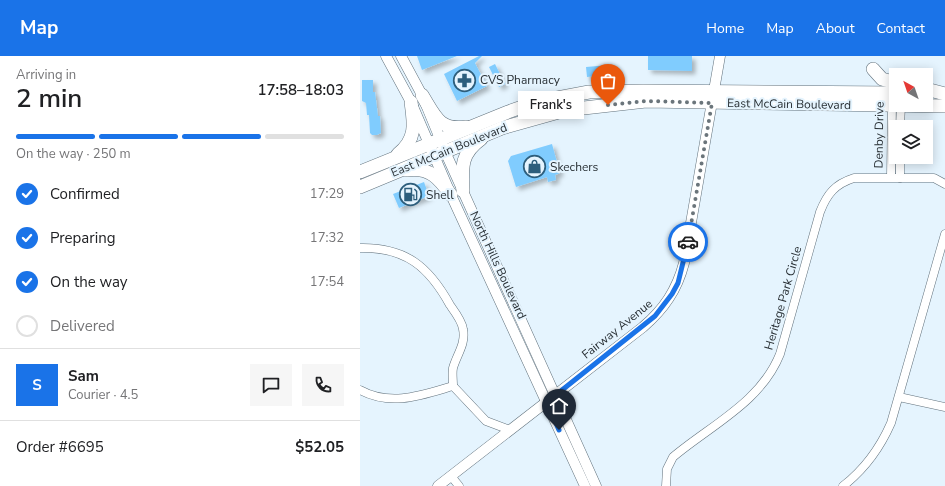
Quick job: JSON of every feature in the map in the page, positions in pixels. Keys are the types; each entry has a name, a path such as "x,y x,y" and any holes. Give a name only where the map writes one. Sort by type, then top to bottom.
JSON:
{"main road":[{"path":"873,69 889,88"},
{"path":"933,91 945,94"},
{"path":"933,94 945,94"},
{"name":"East McCain Boulevard","path":"360,187 438,148 483,130 568,109 646,101 713,97 889,98"},
{"path":"416,99 445,126 452,128 483,130 465,157 462,166 463,191"},
{"path":"394,158 403,150 413,135 416,99"},
{"name":"East McCain Boulevard","path":"933,104 945,106"},
{"name":"East McCain Boulevard","path":"360,172 394,158 438,148"},
{"path":"399,172 420,169 431,172 440,180 451,195"}],"street":[{"name":"North Hills Boulevard","path":"386,56 416,99"},
{"name":"North Hills Boulevard","path":"402,56 416,99 438,148 463,191 596,486"},
{"name":"Fairway Avenue","path":"438,486 651,320 672,294 684,263 720,56"},
{"name":"Denby Drive","path":"891,177 895,112"},
{"name":"North Hills Boulevard","path":"438,148 451,195 585,486"},
{"name":"Denby Drive","path":"900,164 900,178"},
{"name":"Heritage Park Circle","path":"666,486 667,468 673,457 753,396 773,370 780,354 820,212 829,193 837,185 854,178 934,178 945,184"},
{"path":"843,486 861,470 878,449 891,423 945,234"},
{"path":"360,248 380,249 410,259 426,269 440,286 463,328 464,340 453,368 453,386 486,420 510,430"},
{"path":"360,390 372,397 394,400 422,395 453,386"},
{"path":"899,397 945,407"},
{"path":"451,476 459,486"}],"building":[{"path":"417,56 457,56 422,70"},
{"name":"CVS Pharmacy","path":"479,56 482,56 475,63 487,86 457,101 444,74"},
{"path":"648,56 692,56 692,71 648,70"},
{"path":"495,64 505,84 499,87 489,67"},
{"path":"609,65 612,74 587,77 586,67"},
{"path":"362,80 373,80 373,92 375,92 378,116 380,116 381,133 377,135 372,135 370,133 369,115 367,115 366,103 362,101"},
{"name":"Skechers","path":"552,144 560,173 555,175 556,180 548,182 547,177 516,187 508,161 511,156"},
{"name":"Shell","path":"424,182 429,196 399,208 393,194"}],"way so far":[{"path":"608,105 646,101 712,103 688,242"}],"place":[{"name":"CVS Pharmacy","path":"465,80"},
{"name":"Frank's","path":"608,105"},
{"name":"Skechers","path":"534,167"},
{"name":"Shell","path":"411,195"}],"route":[{"path":"559,430 547,402 643,327 664,306 678,283 688,242"}]}
